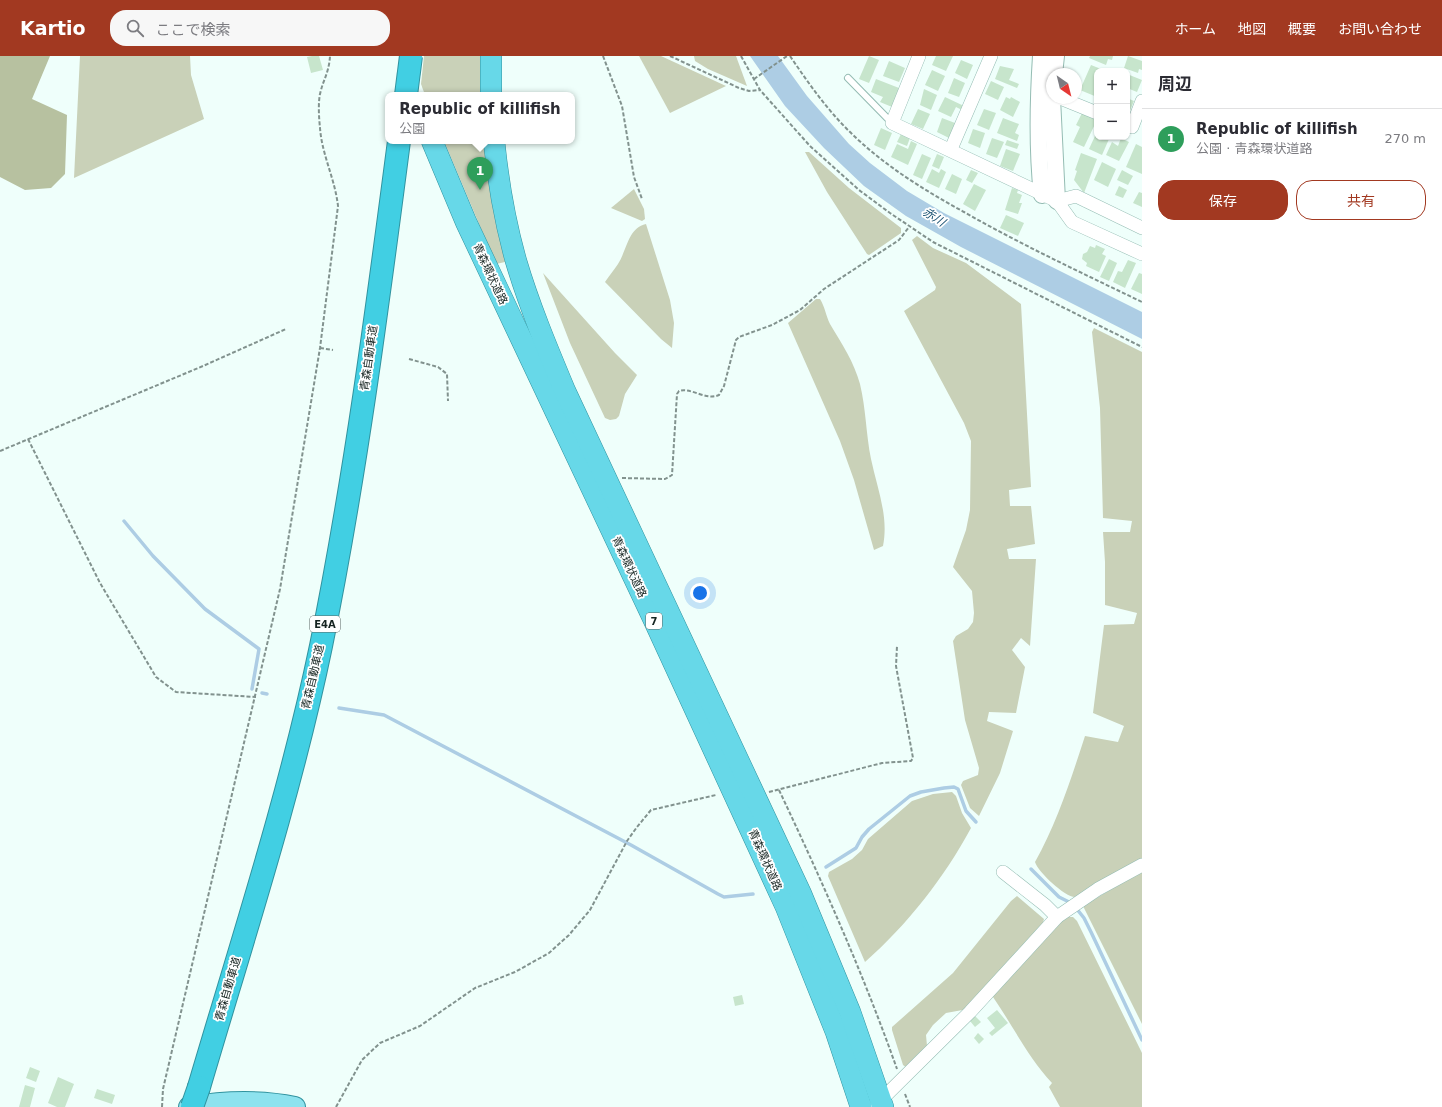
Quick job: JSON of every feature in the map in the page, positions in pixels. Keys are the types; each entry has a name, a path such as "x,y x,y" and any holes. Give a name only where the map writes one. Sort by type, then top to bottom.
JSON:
{"highway":[{"path":"406,56 415,92"},
{"path":"406,92 411,56"},
{"path":"491,56 491,92"},
{"name":"青森環状道路","path":"433,144 466,222 786,907 836,1032 862,1107"},
{"name":"青森環状道路","path":"494,144 505,214 515,260 529,302 565,391 754,794 829,959 850,1012 880,1105"},
{"name":"青森自動車道","path":"196,1097 285,794 320,647 348,502 399,145"}],"main road":[{"path":"189,1107 221,1103 276,1103 295,1107"}],"street":[{"path":"919,56 892,122 952,149 1042,195 1057,201 1072,222 1142,254"},
{"path":"952,149 991,56"},
{"path":"1041,56 1038,92 1038,164 1042,195"},
{"path":"1055,68 1056,56"},
{"path":"1134,128 1142,101"},
{"path":"1052,104 1057,201"},
{"path":"1075,104 1094,112"},
{"path":"1057,201 1076,196 1142,228"},
{"path":"880,1105 901,1081 970,1012 1057,917 1098,889 1142,865"},
{"path":"1003,872 1045,905 1057,917"}],"lane":[{"path":"848,78 892,122"}],"path":[{"path":"162,1107 163,1089 168,1066 256,698 280,589 320,348 338,206 337,192 325,154 320,128 320,95 329,71 330,56"},
{"path":"603,56 622,106 634,177 642,200"},
{"path":"670,56 739,88 749,91 760,90"},
{"path":"741,56 760,90 824,160 863,194 909,227 934,242 1142,347"},
{"path":"790,56 826,106 852,134 901,174 940,199 1024,245 1142,302"},
{"path":"754,79 786,57"},
{"path":"608,483 625,477 665,478 672,475 677,394 679,391 710,396 719,395 724,386 736,340 739,337 772,325 795,314 824,289 899,240 909,227"},
{"path":"0,451 203,366 286,329"},
{"path":"320,348 333,350"},
{"path":"409,359 438,367 447,374 448,401"},
{"path":"28,439 100,583 156,677 176,692 256,698"},
{"path":"754,794 778,790 882,764 911,761 913,758 896,666 896,646"},
{"path":"778,790 816,871 860,973 901,1081"},
{"path":"336,1107 362,1060 380,1043 420,1026 475,988 515,972 549,953 569,935 590,910 627,841 651,810 733,791"}],"green space":[{"path":"0,56 50,56 32,99 67,115 65,174 51,188 25,190 0,177"},
{"path":"80,56 190,56 191,75 204,119 74,178"},
{"path":"424,56 482,56 484,92 424,92 421,84"},
{"path":"639,56 661,56 726,86 670,113"},
{"path":"694,56 736,56 747,86 708,69 695,61"},
{"path":"445,144 488,144 505,262 496,264"},
{"path":"805,152 809,152 849,188 901,228 901,233 869,255 867,254 827,192"},
{"path":"634,189 644,209 645,219 642,221 611,208"},
{"path":"646,224 670,300 674,323 672,348 661,339 605,282 618,264 635,230"},
{"path":"917,236 933,248 966,263 1021,304 1031,487 1009,490 1010,506 1031,506 1035,544 1007,549 1009,559 1036,559 1030,646 1021,638 1012,650 1025,667 1016,713 989,712 987,721 1013,731 1000,773 979,816 970,808 961,785 963,781 978,775 979,768 965,720 953,641 956,636 968,629 973,622 974,613 972,591 953,567 966,530 970,510 971,441 964,423 904,311 935,290 936,287 912,240"},
{"path":"543,273 615,353 637,375 625,394 619,416 616,419 610,420 605,418 570,343"},
{"path":"816,299 820,299 822,302 830,324 851,361 860,384 864,403 869,450 882,502 884,524 883,546 874,550 854,480 840,441 788,323"},
{"path":"1094,328 1142,352 1142,860 1075,897 1065,893 1052,883 1041,872 1035,862 1057,816 1085,736 1118,742 1124,726 1093,713 1104,625 1134,624 1137,613 1105,605 1103,532 1130,532 1132,521 1103,518 1100,408 1092,332"},
{"path":"952,792 956,796 962,813 971,828 949,865 924,900 896,932 865,962 828,876 829,872 852,859 862,850 868,839 912,801 933,794"},
{"path":"1142,871 1142,1024 1083,906"},
{"path":"1017,896 1044,919 1042,926 968,1009 946,1013 933,1025 926,1035 927,1046 922,1054 907,1068 903,1065 892,1027 953,973 1011,901"},
{"path":"1065,917 1073,917 1077,921 1142,1053 1142,1107 1060,1107 1049,1087 1052,1083 1028,1052 993,997 993,994"}],"water":[{"name":"赤川","path":"750,56 778,56 807,96 849,144 870,163 907,191 944,213 1142,312 1142,339 961,247 906,216 864,186 824,148 785,106"}],"building":[{"path":"319,56 323,70 311,73 307,57"},
{"path":"869,56 879,60 869,83 859,79"},
{"path":"936,56 953,56 946,71 932,65"},
{"path":"1090,56 1113,56 1112,60 1108,59 1106,65 1089,58"},
{"path":"1128,56 1142,61 1142,70 1139,69 1138,73 1130,70 1130,68 1124,68"},
{"path":"961,60 973,65 967,79 955,73"},
{"path":"889,61 905,68 899,82 883,76"},
{"path":"1091,65 1098,68 1094,68 1094,96 1082,91 1082,85"},
{"path":"1000,66 1014,69 1009,80 1019,84 1017,88 995,79"},
{"path":"932,70 945,76 938,91 925,85"},
{"path":"1130,75 1142,80 1137,92 1130,89"},
{"path":"954,78 965,83 959,97 948,93"},
{"path":"876,79 899,88 892,107 880,102 883,97 871,92"},
{"path":"991,81 1004,87 998,100 985,94"},
{"path":"924,89 937,95 931,110 920,105"},
{"path":"945,97 964,106 962,110 956,107 951,117 938,111"},
{"path":"1006,97 1010,99 1011,97 1020,102 1013,117 1000,110"},
{"path":"1130,99 1134,101 1130,111"},
{"path":"918,109 930,114 923,129 911,124"},
{"path":"984,109 996,113 989,130 977,125"},
{"path":"1082,113 1094,119 1094,126 1084,147 1073,142 1080,127 1076,125"},
{"path":"942,118 955,123 949,138 937,132"},
{"path":"1003,118 1019,124 1015,133 1019,135 1017,141 997,133"},
{"path":"881,128 892,133 885,150 874,145"},
{"path":"973,129 985,133 980,148 968,143"},
{"path":"901,134 910,138 907,146 897,142"},
{"path":"992,138 1004,142 997,158 986,154"},
{"path":"1094,138 1094,140 1109,140 1102,155 1089,149"},
{"path":"1007,140 1019,144 1017,149 1005,145"},
{"path":"1120,140 1129,142 1119,161 1106,155 1112,142 1118,146"},
{"path":"911,141 917,144 908,165 891,157 897,144 908,149"},
{"path":"1136,144 1142,147 1142,174 1126,167"},
{"path":"1006,149 1020,154 1013,171 1000,166"},
{"path":"1081,153 1097,159 1084,193 1074,180 1077,171 1075,170"},
{"path":"922,154 931,158 922,179 913,175"},
{"path":"937,154 944,157 939,169 932,166"},
{"path":"1102,162 1116,169 1108,187 1094,180"},
{"path":"932,169 939,173 941,169 946,172 939,188 926,182"},
{"path":"971,170 978,173 972,183 966,180"},
{"path":"1122,170 1133,176 1128,185 1117,180"},
{"path":"952,174 962,179 956,194 945,189"},
{"path":"974,184 986,190 975,211 963,204"},
{"path":"1119,186 1127,190 1123,198 1115,195"},
{"path":"1012,188 1018,190 1017,193 1022,195 1019,203 1022,203 1018,214 1005,210"},
{"path":"1139,192 1142,193 1142,207 1133,203"},
{"path":"1006,215 1024,223 1018,236 1000,228"},
{"path":"1096,245 1105,249 1102,254 1106,256 1099,272 1086,266 1087,263 1082,259 1083,254 1087,252 1090,246 1095,248"},
{"path":"1109,259 1117,263 1109,281 1100,277"},
{"path":"1128,260 1136,263 1125,288 1113,282 1118,271 1122,272"},
{"path":"1139,273 1142,274 1142,294 1131,289"},
{"path":"742,995 744,1004 735,1006 733,997"},
{"path":"997,1010 1008,1023 992,1036 989,1033 995,1028 987,1018"},
{"path":"975,1016 981,1022 975,1027 970,1021"},
{"path":"978,1033 984,1039 979,1044 974,1038"},
{"path":"30,1067 40,1071 36,1082 26,1078"},
{"path":"58,1077 74,1084 65,1107 57,1107 48,1103"},
{"path":"25,1085 35,1088 30,1107 19,1107"},
{"path":"97,1089 115,1095 112,1104 94,1098"}],"waterway":[{"path":"124,521 153,556 205,609 259,649 252,689"},
{"path":"262,693 267,694"},
{"path":"339,708 384,715 631,845 724,897 753,894"},
{"path":"826,867 856,848 862,837 869,829 910,796 921,792 954,787 958,789 966,811 976,822"},
{"path":"1031,869 1059,897 1069,902"},
{"path":"1076,908 1084,918 1142,1040"}],"place":[{"name":"Republic of killifish","path":"480,190"}]}
